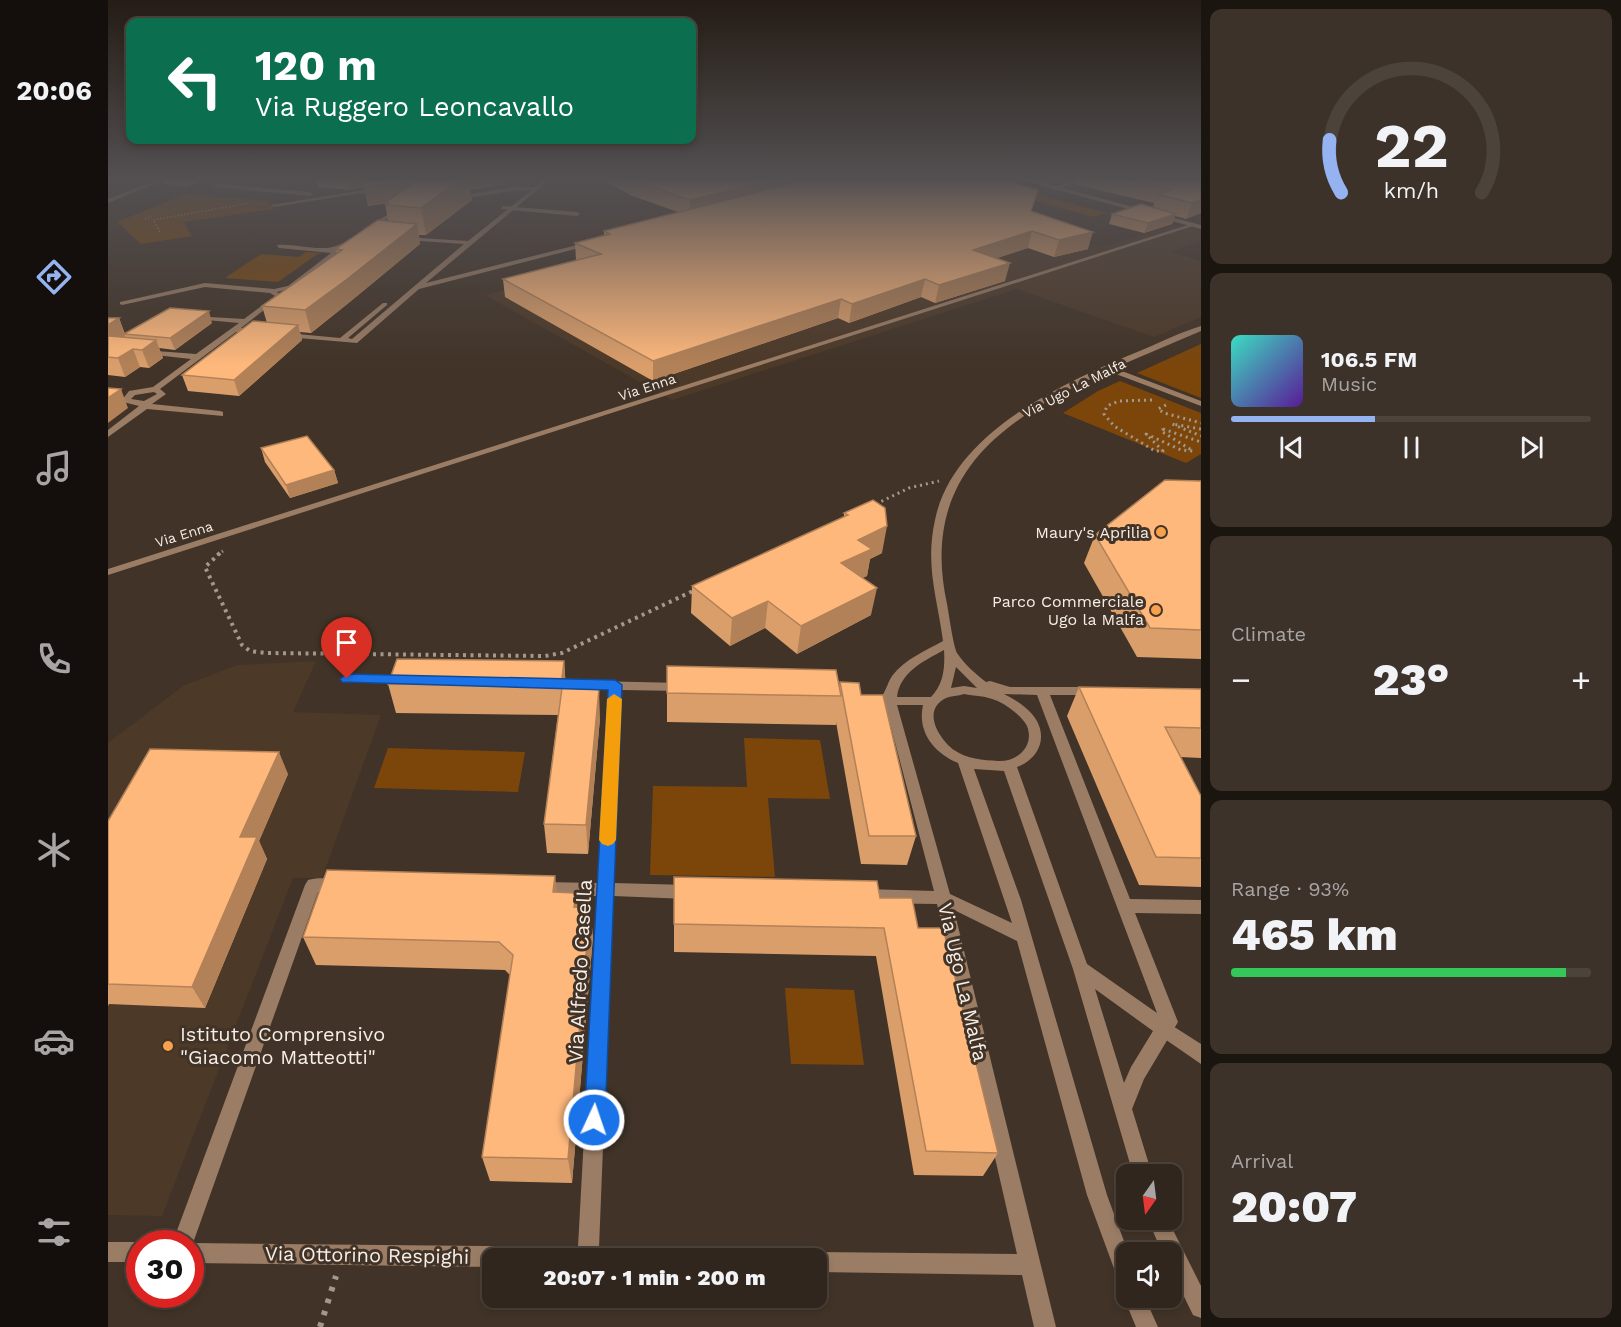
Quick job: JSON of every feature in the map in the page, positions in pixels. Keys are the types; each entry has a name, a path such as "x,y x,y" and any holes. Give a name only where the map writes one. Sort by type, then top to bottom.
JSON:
{"street":[{"path":"279,246 332,252 349,250 343,247 350,242"},
{"path":"342,340 460,242 469,243"},
{"path":"418,287 597,242"},
{"name":"Via Enna","path":"108,572 1147,242"},
{"path":"282,334 354,341 469,243"},
{"path":"155,389 235,330 277,293 290,287 332,252"},
{"path":"439,269 471,273"},
{"path":"122,303 205,285 277,293"},
{"path":"183,316 246,321"},
{"name":"Via Ugo La Malfa","path":"950,648 967,672 1025,714 1033,726 1035,738 1032,750 1028,754 1009,765 979,765 948,753 928,732 925,720 927,710 947,686 950,648 939,598 937,544 945,499 970,458 1026,410 1108,368 1201,328"},
{"path":"235,330 271,333"},
{"path":"138,351 199,357"},
{"path":"1108,368 1201,404"},
{"path":"108,434 148,404 162,394 155,389 137,390 124,395 128,402 148,404 220,414"},
{"path":"873,697 890,701 892,686 899,675 950,648"},
{"path":"967,672 978,680 998,688 1026,692 1109,692"},
{"path":"347,679 417,681"},
{"path":"534,683 697,687"},
{"name":"Via Alfredo Casella","path":"588,1248 615,685"},
{"name":"Via Ugo La Malfa","path":"998,696 968,690 937,698 890,701 943,898 1045,1327"},
{"path":"1042,691 1169,1022 1137,1073 1123,1108"},
{"path":"1015,705 1018,698 1026,692"},
{"path":"964,761 1023,936 1097,1195 1116,1247"},
{"path":"1009,765 1081,969 1139,1164"},
{"path":"187,1230 314,885 355,886"},
{"path":"529,888 708,892"},
{"path":"855,896 943,898 1023,936"},
{"path":"1123,906 1201,907"},
{"path":"1081,969 1201,1055"},
{"path":"1163,1230 1201,1307"},
{"path":"108,1252 126,1252"},
{"name":"Via Ottorino Respighi","path":"204,1253 482,1257"},
{"path":"827,1262 1031,1265"},
{"path":"1139,1308 1147,1327"}],"path":[{"path":"1156,400 1119,401 1107,406 1104,414 1114,426 1158,452 1162,451 1146,435 1152,435 1186,451 1193,451 1162,432 1162,429 1201,442"},
{"path":"1174,405 1160,406 1158,409 1164,413 1201,423"},
{"path":"1201,429 1172,424 1201,436"},
{"path":"867,508 909,488 957,477"},
{"path":"232,548 221,551 205,567 242,645 250,651 266,653 545,656 562,653 699,588"},
{"path":"320,1327 343,1255"}],"shaded area":[{"path":"694,242 1085,242 1102,247 1119,242 1198,242 1171,252 1201,261 1201,317 1154,337 1017,289 672,400 485,295"},
{"path":"306,252 322,253 278,282 225,278 261,254 299,257"},
{"path":"1201,344 1201,398 1137,373"},
{"path":"1120,381 1201,413 1201,454 1186,463 1063,413 1098,391"},
{"name":"Istituto Comprensivo \"Giacomo Matteotti\"","path":"316,661 293,712 381,715 322,878 293,878 162,1216 108,1215 108,743 183,686 237,665"},
{"path":"744,738 820,740 830,799 768,798 775,877 650,875 653,786 747,787"},
{"path":"388,748 525,752 518,792 374,788"},
{"path":"785,988 854,990 864,1065 791,1064"}],"building":[{"path":"346,242 394,242 305,310 262,306 342,250 336,249"},
{"path":"998,242 973,250 1010,263 939,285 925,279 852,304 841,299 653,361 503,279 601,254 575,243"},
{"path":"170,308 209,311 170,338 124,334"},
{"path":"108,318 119,318 108,325"},
{"path":"253,321 298,325 234,380 182,375"},
{"path":"108,336 156,340 142,350 133,349 118,358 108,357"},
{"path":"108,388 121,389 108,398"},
{"path":"307,436 334,470 286,485 261,448"},
{"name":"Parco Commerciale Ugo la Malfa","path":"1165,480 1201,481 1201,630 1150,628 1095,535"},
{"path":"873,500 885,508 887,526 858,540 872,549 841,563 877,588 801,626 768,601 732,618 692,586 848,515 844,513"},
{"path":"397,659 564,661 561,686 388,684"},
{"path":"667,666 836,670 841,696 667,693"},
{"path":"840,682 859,683 861,695 883,695 916,836 869,836"},
{"path":"1079,687 1201,689 1201,728 1165,727 1201,796 1201,858 1156,857"},
{"path":"562,688 599,689 586,825 544,824"},
{"path":"150,749 279,752 240,837 257,837 192,987 108,984 108,821"},
{"path":"327,870 555,876 553,892 576,893 574,907 590,908 568,1159 482,1157 513,955 499,942 303,937"},
{"path":"674,877 877,881 880,898 912,898 918,928 943,928 998,1153 926,1151 884,928 674,924"}],"slow traffic":[{"path":"608,840 614,699"}],"place":[{"name":"Maury's Aprilia","path":"1161,532"},
{"name":"Parco Commerciale Ugo la Malfa","path":"1156,610"},
{"name":"Istituto Comprensivo \"Giacomo Matteotti\"","path":"168,1046"}],"route":[{"path":"347,679 615,685 594,1120"}]}
